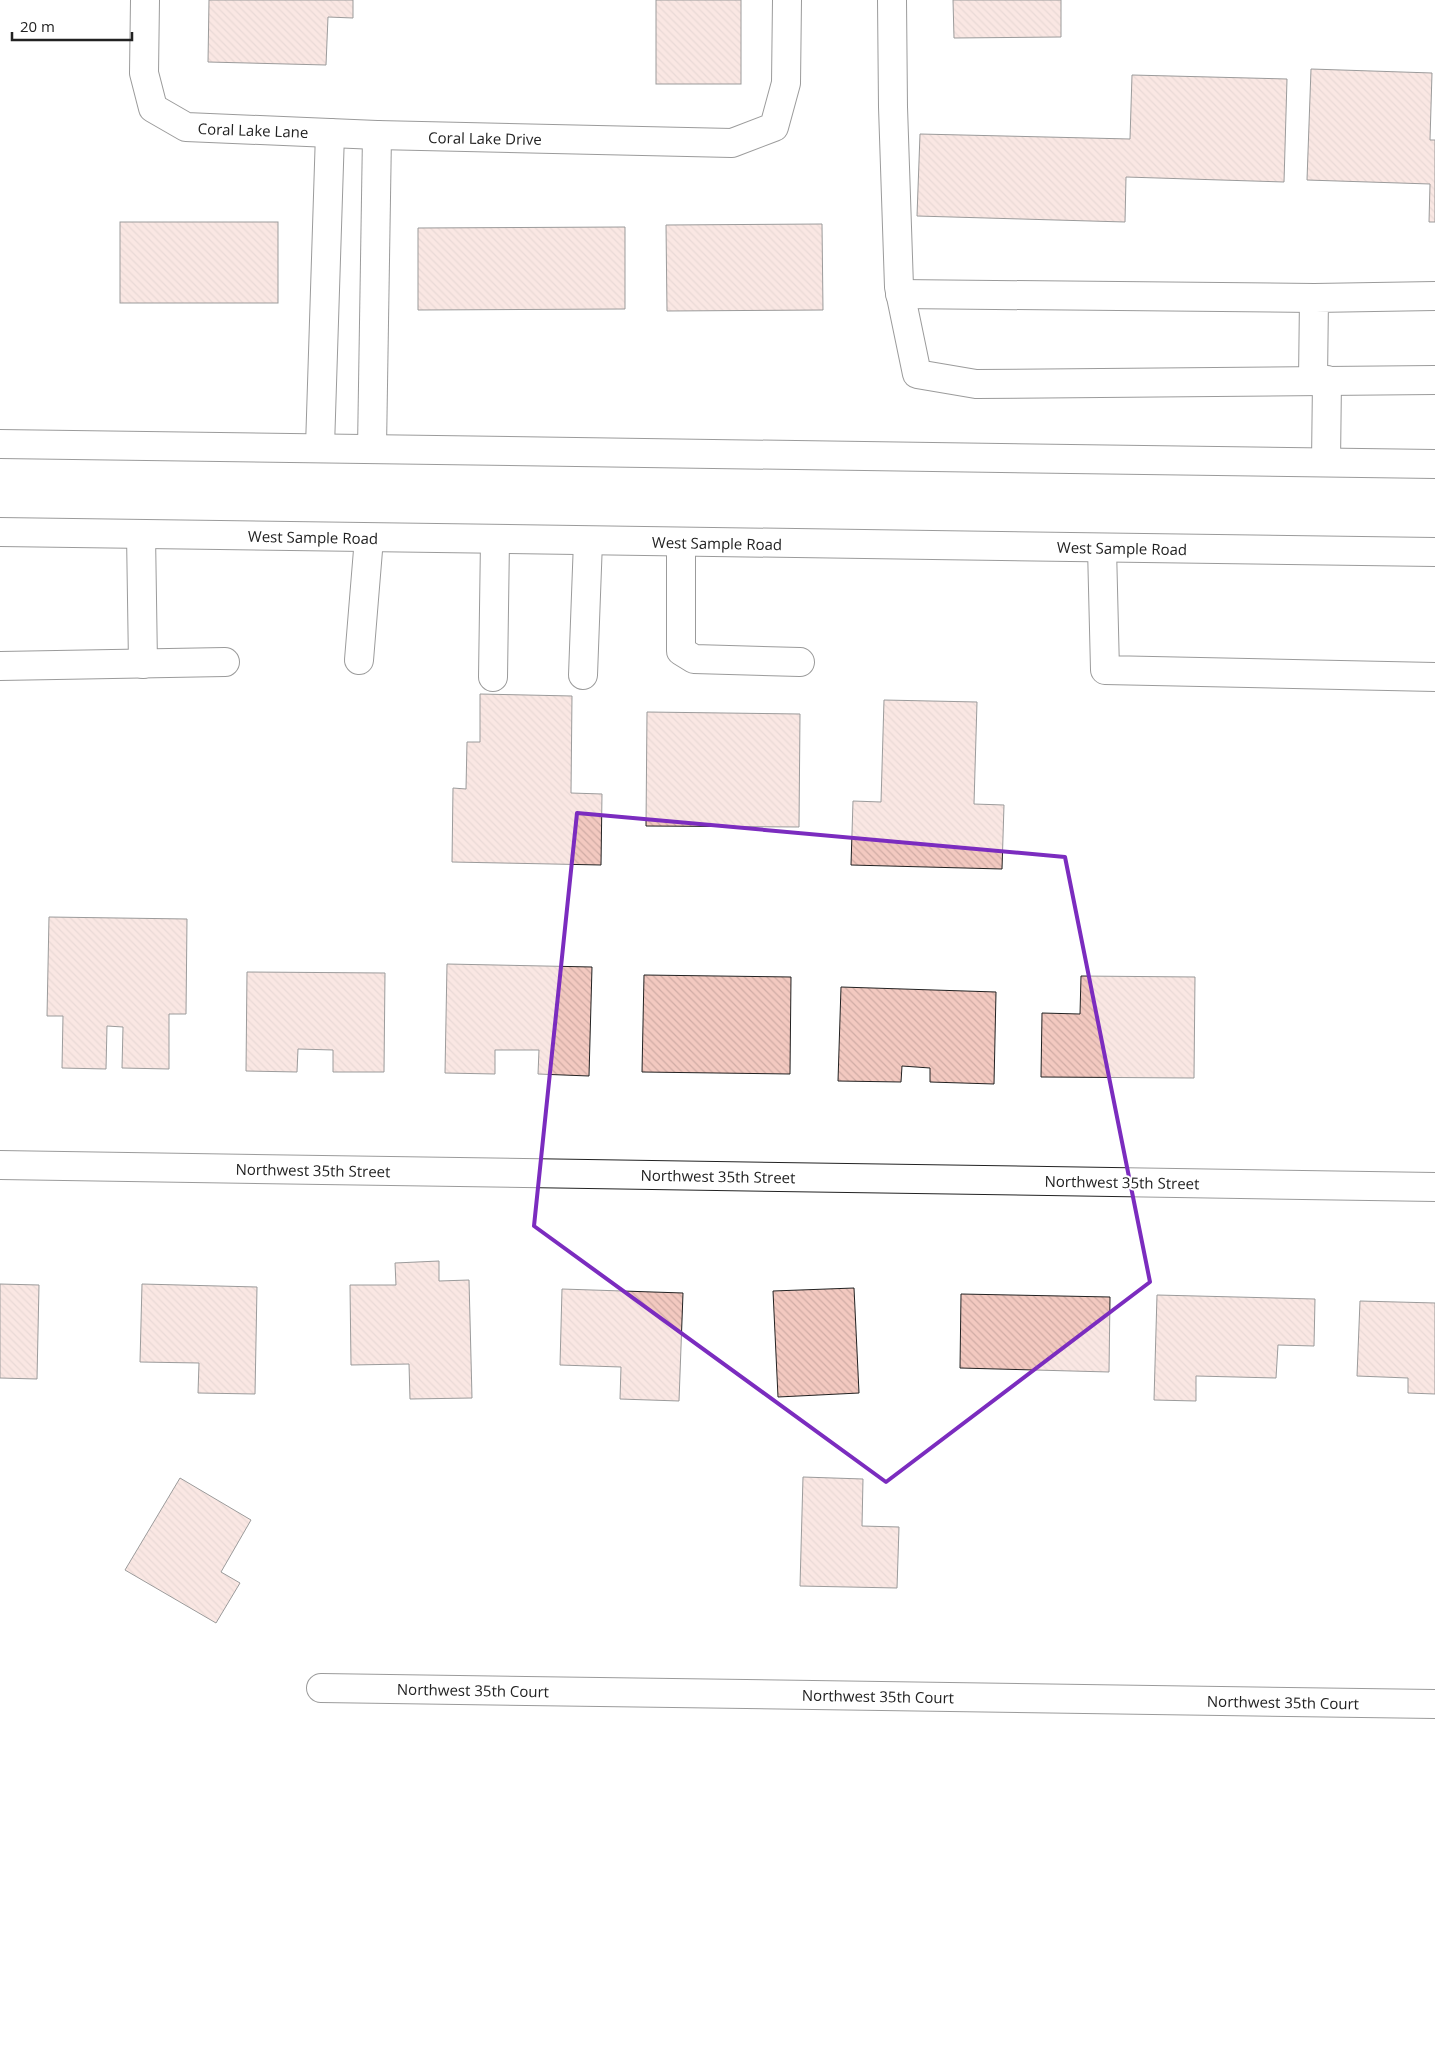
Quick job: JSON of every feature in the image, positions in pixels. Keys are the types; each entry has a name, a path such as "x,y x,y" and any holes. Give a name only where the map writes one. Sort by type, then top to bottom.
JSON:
{"street":[{"name":"Coral Lake Lane","path":"145,0 144,73 153,108 186,127 377,135"},
{"name":"Coral Lake Drive","path":"377,135 732,143 774,127 786,83 786,0"},
{"path":"892,0 893,107 900,294 917,374 976,384 1435,380"},
{"path":"320,447 330,133"},
{"path":"372,448 377,135"},
{"path":"900,294 1314,298 1435,296"},
{"path":"1314,298 1326,462"},
{"path":"0,444 1435,464"},
{"name":"West Sample Road","path":"0,532 681,543 1435,552"},
{"path":"141,534 143,664"},
{"path":"359,660 369,538"},
{"path":"493,677 494,540"},
{"path":"583,675 588,541"},
{"path":"681,543 681,650 694,659 800,662"},
{"path":"1102,548 1105,670 1435,676"},
{"path":"0,666 225,662"},
{"name":"Northwest 35th Street","path":"0,1165 1435,1187"},
{"name":"Northwest 35th Court","path":"321,1688 1435,1704"}],"highlighted area":[{"path":"577,813 1065,857 1150,1282 886,1482 534,1226"}],"building":[{"path":"209,0 353,0 353,18 328,17 326,65 208,62"},
{"path":"656,0 741,0 741,84 656,84"},
{"path":"953,0 1061,0 1061,37 954,38"},
{"path":"1311,69 1432,73 1430,140 1435,140 1435,222 1429,222 1430,184 1307,180"},
{"path":"1132,75 1287,79 1284,182 1126,177 1125,222 917,216 920,134 1130,139"},
{"path":"120,222 278,222 278,303 120,303"},
{"path":"822,224 823,310 667,311 666,225"},
{"path":"625,227 625,309 418,310 418,228"},
{"path":"480,694 572,696 571,793 602,794 601,865 452,862 453,788 466,789 467,742 480,742"},
{"path":"884,700 977,702 974,804 1004,805 1002,869 851,865 853,801 881,802"},
{"path":"647,712 800,714 799,827 646,826"},
{"path":"49,917 187,919 186,1014 169,1014 169,1069 122,1068 123,1027 107,1026 106,1069 62,1068 63,1016 47,1016"},
{"path":"447,964 592,967 589,1076 538,1074 539,1050 495,1050 495,1074 445,1073"},
{"path":"247,972 385,973 384,1072 333,1072 333,1050 298,1049 297,1072 246,1071"},
{"path":"644,975 791,977 790,1074 642,1072"},
{"path":"1081,976 1195,977 1194,1078 1041,1077 1042,1013 1080,1014"},
{"path":"841,987 996,992 994,1084 930,1082 930,1068 902,1066 901,1082 838,1081"},
{"path":"439,1261 439,1281 469,1280 472,1398 410,1399 409,1364 351,1365 350,1285 396,1285 395,1263"},
{"path":"0,1284 39,1285 37,1379 0,1378"},
{"path":"142,1284 257,1287 255,1394 198,1393 199,1363 140,1362"},
{"path":"854,1288 859,1393 778,1397 773,1291"},
{"path":"562,1289 683,1293 679,1401 620,1399 621,1367 560,1365"},
{"path":"961,1294 1110,1297 1109,1372 960,1368"},
{"path":"1157,1295 1315,1299 1314,1346 1278,1345 1276,1378 1196,1376 1196,1401 1154,1400"},
{"path":"1360,1301 1435,1303 1435,1394 1408,1393 1408,1378 1357,1376"},
{"path":"803,1477 863,1479 862,1526 899,1527 897,1588 800,1586"},
{"path":"180,1478 251,1520 221,1572 240,1583 216,1623 125,1570"}]}
